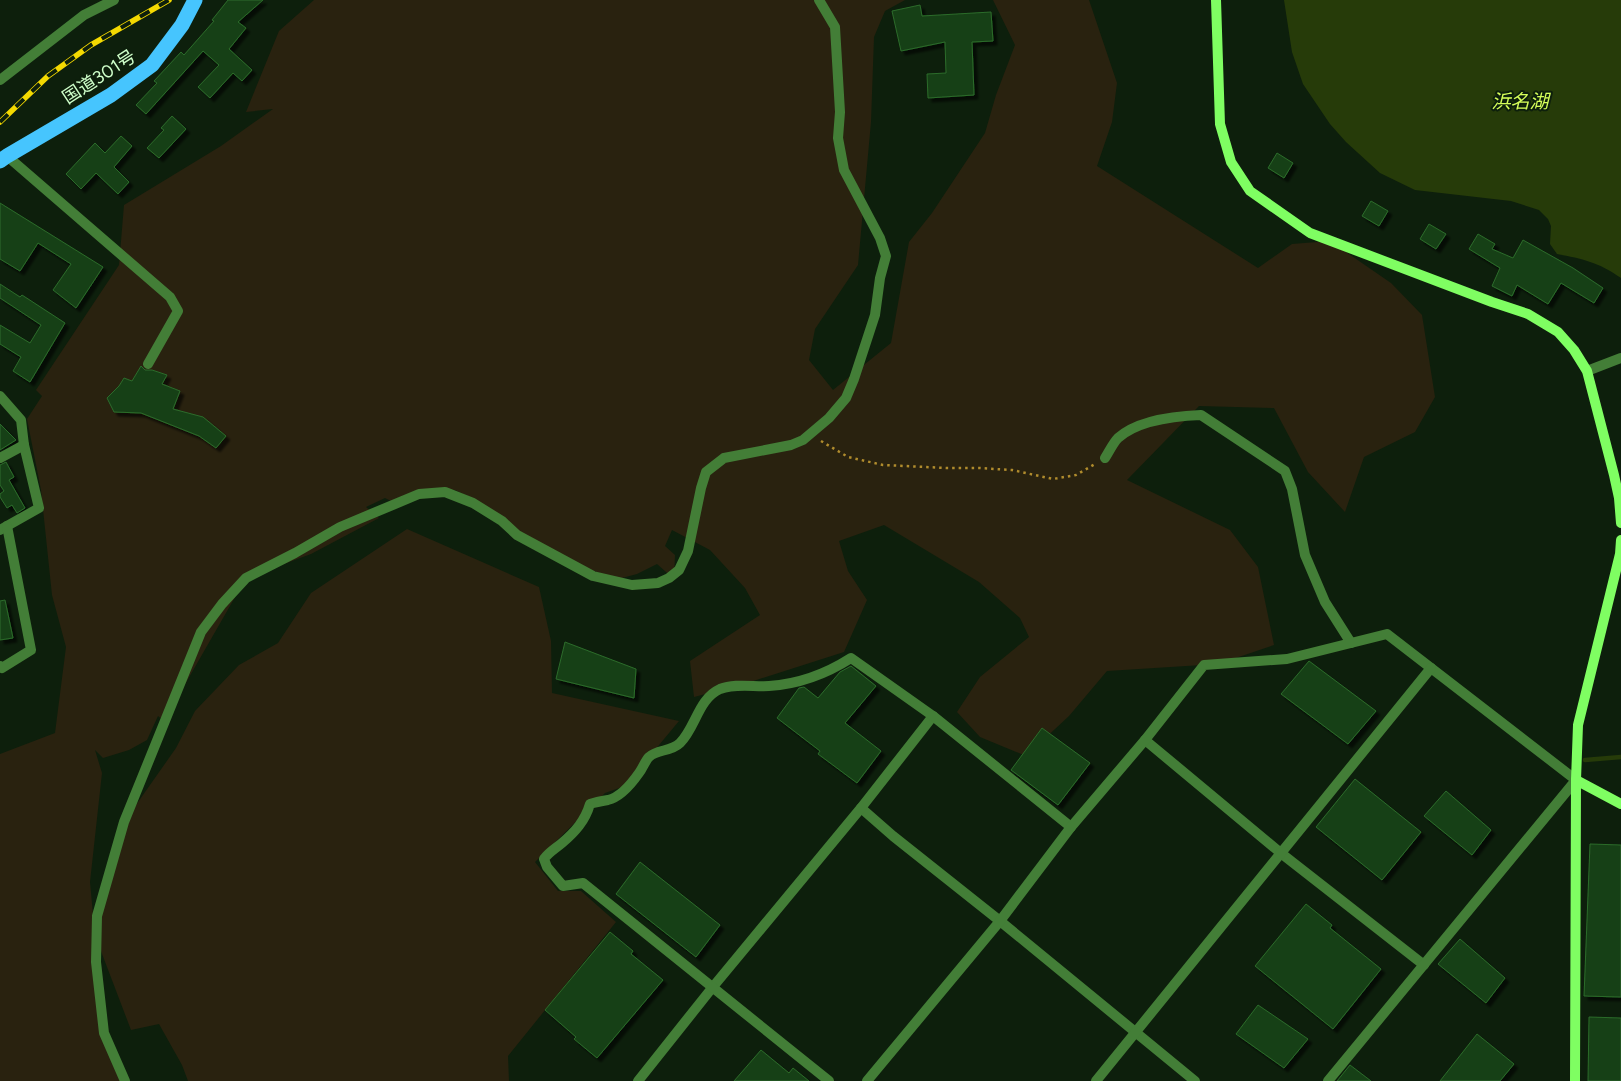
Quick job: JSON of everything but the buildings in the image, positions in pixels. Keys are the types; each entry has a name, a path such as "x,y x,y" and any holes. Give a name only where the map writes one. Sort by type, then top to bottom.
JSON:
{"highway":[{"name":"国道301号","path":"3,158 111,95 152,65 182,25 196,0"}],"street":[{"path":"0,80 84,15 114,0"},
{"path":"124,1081 104,1033 96,962 97,916 124,822 201,632 222,604 246,578 295,553 340,526 419,494 445,492 473,503 502,521 518,535 593,576 632,585 658,583 669,578 679,570 688,551 706,472 724,458 791,445 803,440 836,411 846,398 876,315 880,278 886,256 880,238 844,170 838,138 840,112 835,28 820,0"},
{"path":"1216,0 1220,124 1231,162 1250,191 1310,233 1528,314 1558,332 1574,350 1587,371 1616,483 1621,523"},
{"path":"3,158 170,297 178,311 148,364"},
{"path":"1587,371 1621,358"},
{"path":"0,396 21,420 24,445 39,508 4,528 31,650 2,668 0,666"},
{"path":"1105,458 1118,438 1142,424 1202,415 1285,472 1292,489 1305,555 1325,602 1351,643"},
{"path":"0,458 24,445"},
{"path":"1575,1081 1576,780 1578,725 1620,554 1621,540"},
{"path":"867,1081 1000,921 1071,827 1145,740 1204,664 1286,659 1387,634 1576,780 1621,804"},
{"path":"829,1081 583,883 563,886 547,867 544,859 582,823 590,804 610,800 622,793 648,757 679,744 702,704 720,689 732,686 782,685 813,678 832,670 851,658 933,716 1071,827"},
{"path":"1096,1081 1431,668"},
{"path":"638,1081 712,988 861,808 933,716"},
{"path":"1145,740 1282,854 1424,966"},
{"path":"1328,1081 1576,780"},
{"path":"861,808 1195,1081"}],"path":[{"path":"811,434 848,458 884,465 1004,470 1053,479 1076,475 1105,458"}],"shaded area":[{"path":"314,0 905,0 885,11 874,37 871,122 858,265 815,329 809,360 833,390 891,343 909,242 932,213 985,133 996,95 1015,45 993,0 1089,0 1117,83 1112,122 1097,166 1258,268 1292,244 1330,241 1391,283 1422,315 1435,397 1415,432 1364,457 1345,512 1308,472 1274,408 1199,406 1127,480 1230,530 1258,567 1274,645 1218,664 1107,671 1069,716 1026,756 980,737 957,712 980,677 1029,637 1020,618 979,582 884,525 839,541 848,571 867,600 844,652 744,684 694,697 690,661 760,615 745,588 710,550 672,530 665,546 675,555 674,579 657,564 637,574 618,579 585,568 520,534 472,498 455,490 436,489 395,503 385,498 366,507 379,518 311,554 246,578 164,721 158,716 147,740 129,750 103,758 95,750 102,773 90,882 104,1033 120,1081 0,1081 0,754 55,733 66,647 52,595 41,490 27,419 42,396 36,390 119,265 124,205 221,146 273,109 246,112 279,31"},
{"path":"407,529 539,587 551,641 552,693 679,721 625,786 605,793 535,862 558,891 581,891 616,922 508,1056 509,1081 188,1081 182,1065 159,1024 131,1030 96,938 124,822 176,748 195,711 239,665 278,643 311,593"}],"water":[{"name":"浜名湖","path":"1284,0 1621,0 1621,278 1605,268 1590,262 1557,254 1550,244 1551,226 1548,219 1539,210 1511,201 1415,190 1380,173 1346,142 1330,124 1303,84 1292,52"}],"waterway":[{"path":"1585,760 1621,757"}],"railway":[{"path":"0,122 48,76 91,45 169,0"}]}
